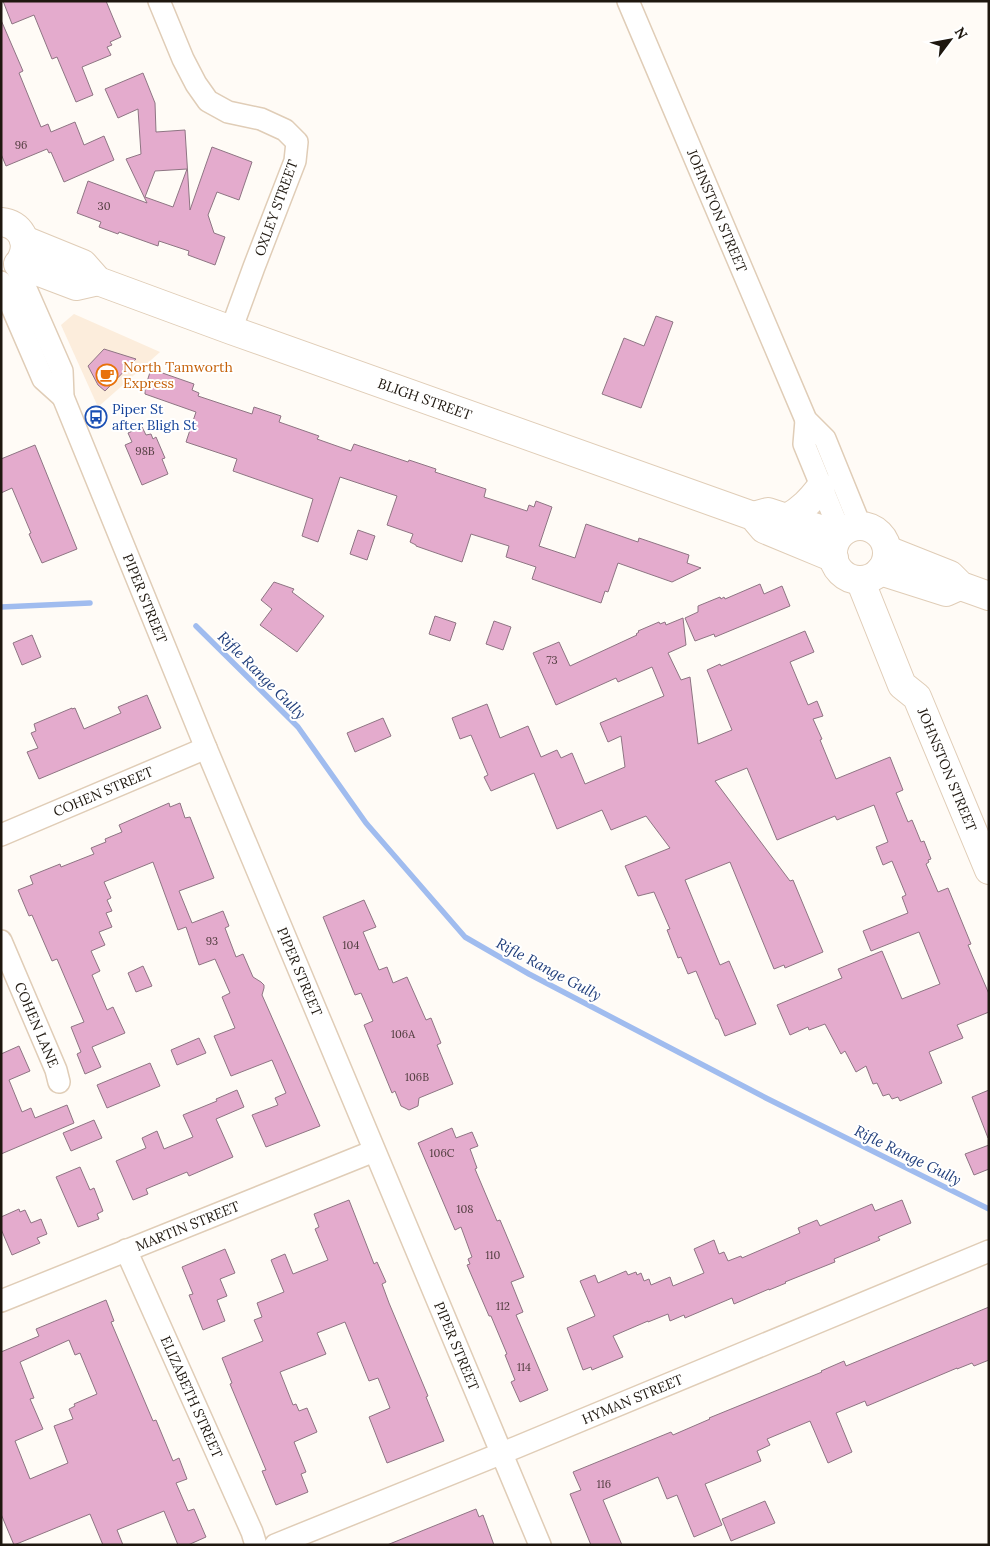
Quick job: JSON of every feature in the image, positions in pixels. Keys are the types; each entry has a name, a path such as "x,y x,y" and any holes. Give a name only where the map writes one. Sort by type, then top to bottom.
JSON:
{"street":[{"name":"OXLEY STREET","path":"159,1 183,59 196,84 208,101 228,112 260,119 285,130 297,142 295,161 231,330"},
{"name":"JOHNSTON STREET","path":"628,1 806,420 825,440 843,539"},
{"path":"2,220 17,228 22,234 12,265"},
{"name":"BLIGH STREET","path":"12,265 76,286 98,281 753,516 764,530 843,539"},
{"name":"PIPER STREET","path":"12,265 62,371 63,398 206,748 540,1545"},
{"name":"JOHNSTON STREET","path":"806,420 804,444 843,539"},
{"path":"787,518 799,512 809,503 821,487"},
{"name":"BLIGH STREET","path":"753,516 768,512 820,529 843,539"},
{"path":"876,569 886,542 882,535 868,526 843,539 840,571 846,576 876,569 946,592 961,586 989,596"},
{"name":"JOHNSTON STREET","path":"876,569 920,678 917,697 989,870"},
{"name":"COHEN STREET","path":"1,835 206,748"},
{"name":"COHEN LANE","path":"1,941 56,1070 58,1082"},
{"name":"MARTIN STREET","path":"1,1301 374,1151"},
{"name":"ELIZABETH STREET","path":"126,1250 252,1532 256,1545"},
{"name":"HYMAN STREET","path":"276,1545 989,1250"}],"shaded area":[{"path":"74,314 160,352 98,407 61,325"}],"building":[{"path":"3,1 106,1 121,37 110,42 112,45 107,47 111,55 82,67 93,95 76,102 57,57 52,59 34,15 12,24"},
{"path":"1,20 23,71 19,73 41,127 48,124 51,132 75,122 84,145 104,136 114,160 64,182 51,152 49,153 47,149 6,166 1,154"},
{"path":"143,73 155,103 156,132 185,130 190,210 212,147 252,162 239,200 217,192 208,215 214,233 225,237 215,265 188,255 189,251 159,241 158,246 99,227 101,222 77,213 88,181 147,203 126,159 141,154 138,109 118,118 105,89","holes":["187,169 173,207 145,197 155,171"]},
{"path":"656,316 673,322 641,408 602,394 624,338 644,346"},
{"name":"North Tamworth Express","path":"104,349 136,359 105,391 98,385 88,366"},
{"path":"151,369 194,384 192,390 199,393 198,396 252,414 254,407 281,416 279,422 319,436 317,439 351,451 354,444 436,469 435,472 486,489 484,497 527,511 529,505 534,507 536,501 552,507 539,546 575,558 586,524 638,542 639,538 689,555 687,563 701,568 672,582 618,563 608,592 605,591 601,603 532,579 536,567 506,557 509,546 471,534 462,562 416,546 410,542 413,534 387,525 397,496 340,477 318,542 302,536 313,499 233,471 237,459 186,442 196,412 145,394"},
{"path":"142,427 146,435 151,434 153,439 156,437 165,458 162,459 168,474 142,485 125,445 132,442 128,433"},
{"path":"35,445 77,549 42,563 12,488 1,493 1,459"},
{"path":"358,530 375,536 367,560 350,554"},
{"path":"274,582 294,589 292,592 324,616 297,652 260,625 272,609 261,600"},
{"path":"760,584 764,594 782,586 790,606 715,637 714,634 695,641 685,618 698,612 698,606 720,597 725,599"},
{"path":"435,616 456,623 450,641 429,634"},
{"path":"683,618 686,645 668,653 681,680 690,677 698,744 732,730 707,670 805,631 814,652 790,662 808,705 817,701 823,716 813,719 836,779 890,757 903,790 896,793 908,822 912,820 921,842 924,841 931,859 926,864 938,892 948,888 971,944 968,945 989,994 989,1012 957,1025 963,1038 929,1052 942,1083 900,1101 898,1097 892,1099 889,1094 883,1096 877,1083 873,1084 866,1066 856,1072 845,1051 841,1054 825,1024 809,1030 808,1027 790,1035 777,1005 842,978 838,969 882,951 902,999 940,984 919,932 871,951 863,931 908,913 902,897 906,895 892,861 883,865 876,847 888,842 874,805 837,820 835,816 777,840 747,768 715,781 790,881 793,880 823,952 785,968 784,965 774,969 730,862 685,880 720,965 729,961 756,1024 725,1036 696,971 688,974 681,957 678,958 667,930 670,929 654,892 638,896 625,866 670,848 646,816 611,830 602,810 557,829 534,773 491,791 484,777 488,775 471,735 460,739 452,718 487,704 500,738 528,726 541,757 557,750 561,758 572,753 585,784 625,767 621,736 608,742 600,723 664,696 652,667 618,682 616,678 556,705 533,653 559,642 570,666 637,635 638,631 659,622 660,624 665,622 666,625"},
{"path":"494,621 511,627 503,650 486,644"},
{"path":"32,635 41,657 22,665 13,643"},
{"path":"147,695 161,728 39,779 27,752 38,748 31,733 36,731 34,724 75,708 84,729 121,713 118,707"},
{"path":"383,718 391,736 355,752 347,733"},
{"path":"169,803 170,807 180,803 185,818 190,817 214,878 179,891 192,923 223,911 229,926 225,928 236,957 243,954 253,977 264,985 262,995 320,1126 266,1147 252,1115 278,1105 275,1098 286,1093 272,1060 231,1076 214,1036 235,1028 222,997 230,993 215,959 199,965 186,927 178,930 153,862 104,882 111,898 107,900 112,911 106,913 112,927 99,932 105,945 91,951 100,971 92,975 107,1010 113,1007 125,1033 92,1047 101,1067 85,1074 77,1054 81,1052 71,1027 84,1022 57,959 52,961 32,915 29,916 18,890 33,884 30,876 60,864 61,867 94,854 91,848 106,842 105,839 122,832 119,825"},
{"path":"364,900 376,927 363,932 379,970 387,967 393,983 407,977 426,1020 431,1018 441,1043 437,1045 453,1084 419,1098 418,1106 409,1110 401,1106 395,1091 392,1093 364,1025 373,1021 361,993 355,995 323,917"},
{"path":"143,966 152,986 136,992 128,973"},
{"path":"199,1038 206,1053 177,1065 171,1050"},
{"path":"19,1046 30,1071 9,1080 22,1112 31,1108 35,1118 67,1105 74,1123 1,1154 1,1054"},
{"path":"150,1063 160,1086 107,1108 97,1085"},
{"path":"237,1090 244,1107 216,1119 233,1157 189,1176 187,1172 146,1189 148,1194 133,1200 116,1161 146,1148 142,1138 157,1131 164,1149 193,1137 183,1115 217,1101 216,1099"},
{"path":"989,1090 989,1138 988,1138 972,1097"},
{"path":"94,1120 102,1138 71,1151 63,1133"},
{"path":"452,1128 456,1138 472,1132 478,1146 470,1149 477,1168 475,1169 497,1221 500,1220 524,1277 511,1282 523,1312 516,1315 548,1390 520,1402 511,1382 515,1380 505,1355 507,1354 467,1265 470,1264 468,1259 472,1257 461,1227 455,1230 418,1143"},
{"path":"989,1145 989,1169 974,1175 965,1154"},
{"path":"80,1167 90,1190 94,1188 103,1211 97,1214 99,1219 78,1227 56,1177"},
{"path":"349,1200 374,1264 377,1262 386,1282 382,1284 428,1396 426,1397 444,1441 387,1463 369,1417 390,1408 378,1378 369,1381 345,1322 317,1333 326,1354 280,1372 293,1405 296,1404 299,1411 307,1408 317,1432 294,1442 306,1472 301,1474 308,1492 276,1505 262,1471 266,1470 230,1384 232,1383 222,1358 263,1341 254,1320 262,1317 257,1303 284,1292 271,1260 285,1254 293,1274 328,1260 315,1229 319,1227 314,1214"},
{"path":"902,1200 911,1223 878,1237 880,1240 834,1259 835,1262 734,1304 732,1298 685,1318 684,1315 670,1321 668,1314 613,1336 623,1357 592,1370 591,1367 583,1370 567,1328 595,1316 580,1281 595,1275 598,1283 626,1271 628,1275 636,1272 637,1275 641,1273 644,1281 649,1279 651,1285 670,1277 673,1286 704,1273 694,1249 714,1240 719,1254 724,1252 728,1261 741,1256 742,1258 800,1233 798,1228 817,1220 820,1226 872,1204 875,1211"},
{"path":"19,1209 20,1212 25,1210 31,1223 41,1219 47,1234 37,1238 40,1243 12,1255 1,1229 1,1217"},
{"path":"225,1249 235,1273 220,1279 227,1296 217,1300 225,1321 203,1330 189,1295 193,1294 182,1267"},
{"path":"106,1300 114,1321 111,1322 153,1421 156,1420 173,1461 179,1458 187,1479 176,1483 188,1511 194,1509 206,1537 188,1545 178,1545 164,1511 117,1530 123,1545 103,1545 90,1514 14,1545 1,1514 1,1352 39,1336 36,1329","holes":["69,1340 75,1355 80,1353 97,1394 74,1404 75,1406 69,1409 73,1419 54,1426 68,1463 30,1479 15,1441 43,1429 30,1399 34,1398 20,1362"]},
{"path":"989,1307 989,1360 974,1366 972,1363 957,1368 867,1406 865,1401 836,1413 852,1452 828,1463 810,1421 767,1439 770,1445 757,1451 761,1461 705,1484 722,1525 694,1537 677,1495 667,1499 658,1477 603,1500 622,1545 591,1545 570,1494 581,1490 573,1472 671,1432 673,1435 844,1361 846,1366"},
{"path":"765,1501 775,1523 731,1541 722,1519"},
{"path":"476,1509 479,1517 483,1515 494,1545 387,1545"}],"waterway":[{"name":"Rifle Range Gully","path":"1,607 90,603"},
{"name":"Rifle Range Gully","path":"196,626 298,727 366,823 465,937 529,974 766,1098 989,1209"}],"place":[{"name":"North Tamworth Express","path":"107,375"},
{"name":"Piper St after Bligh St","path":"96,417"}]}
